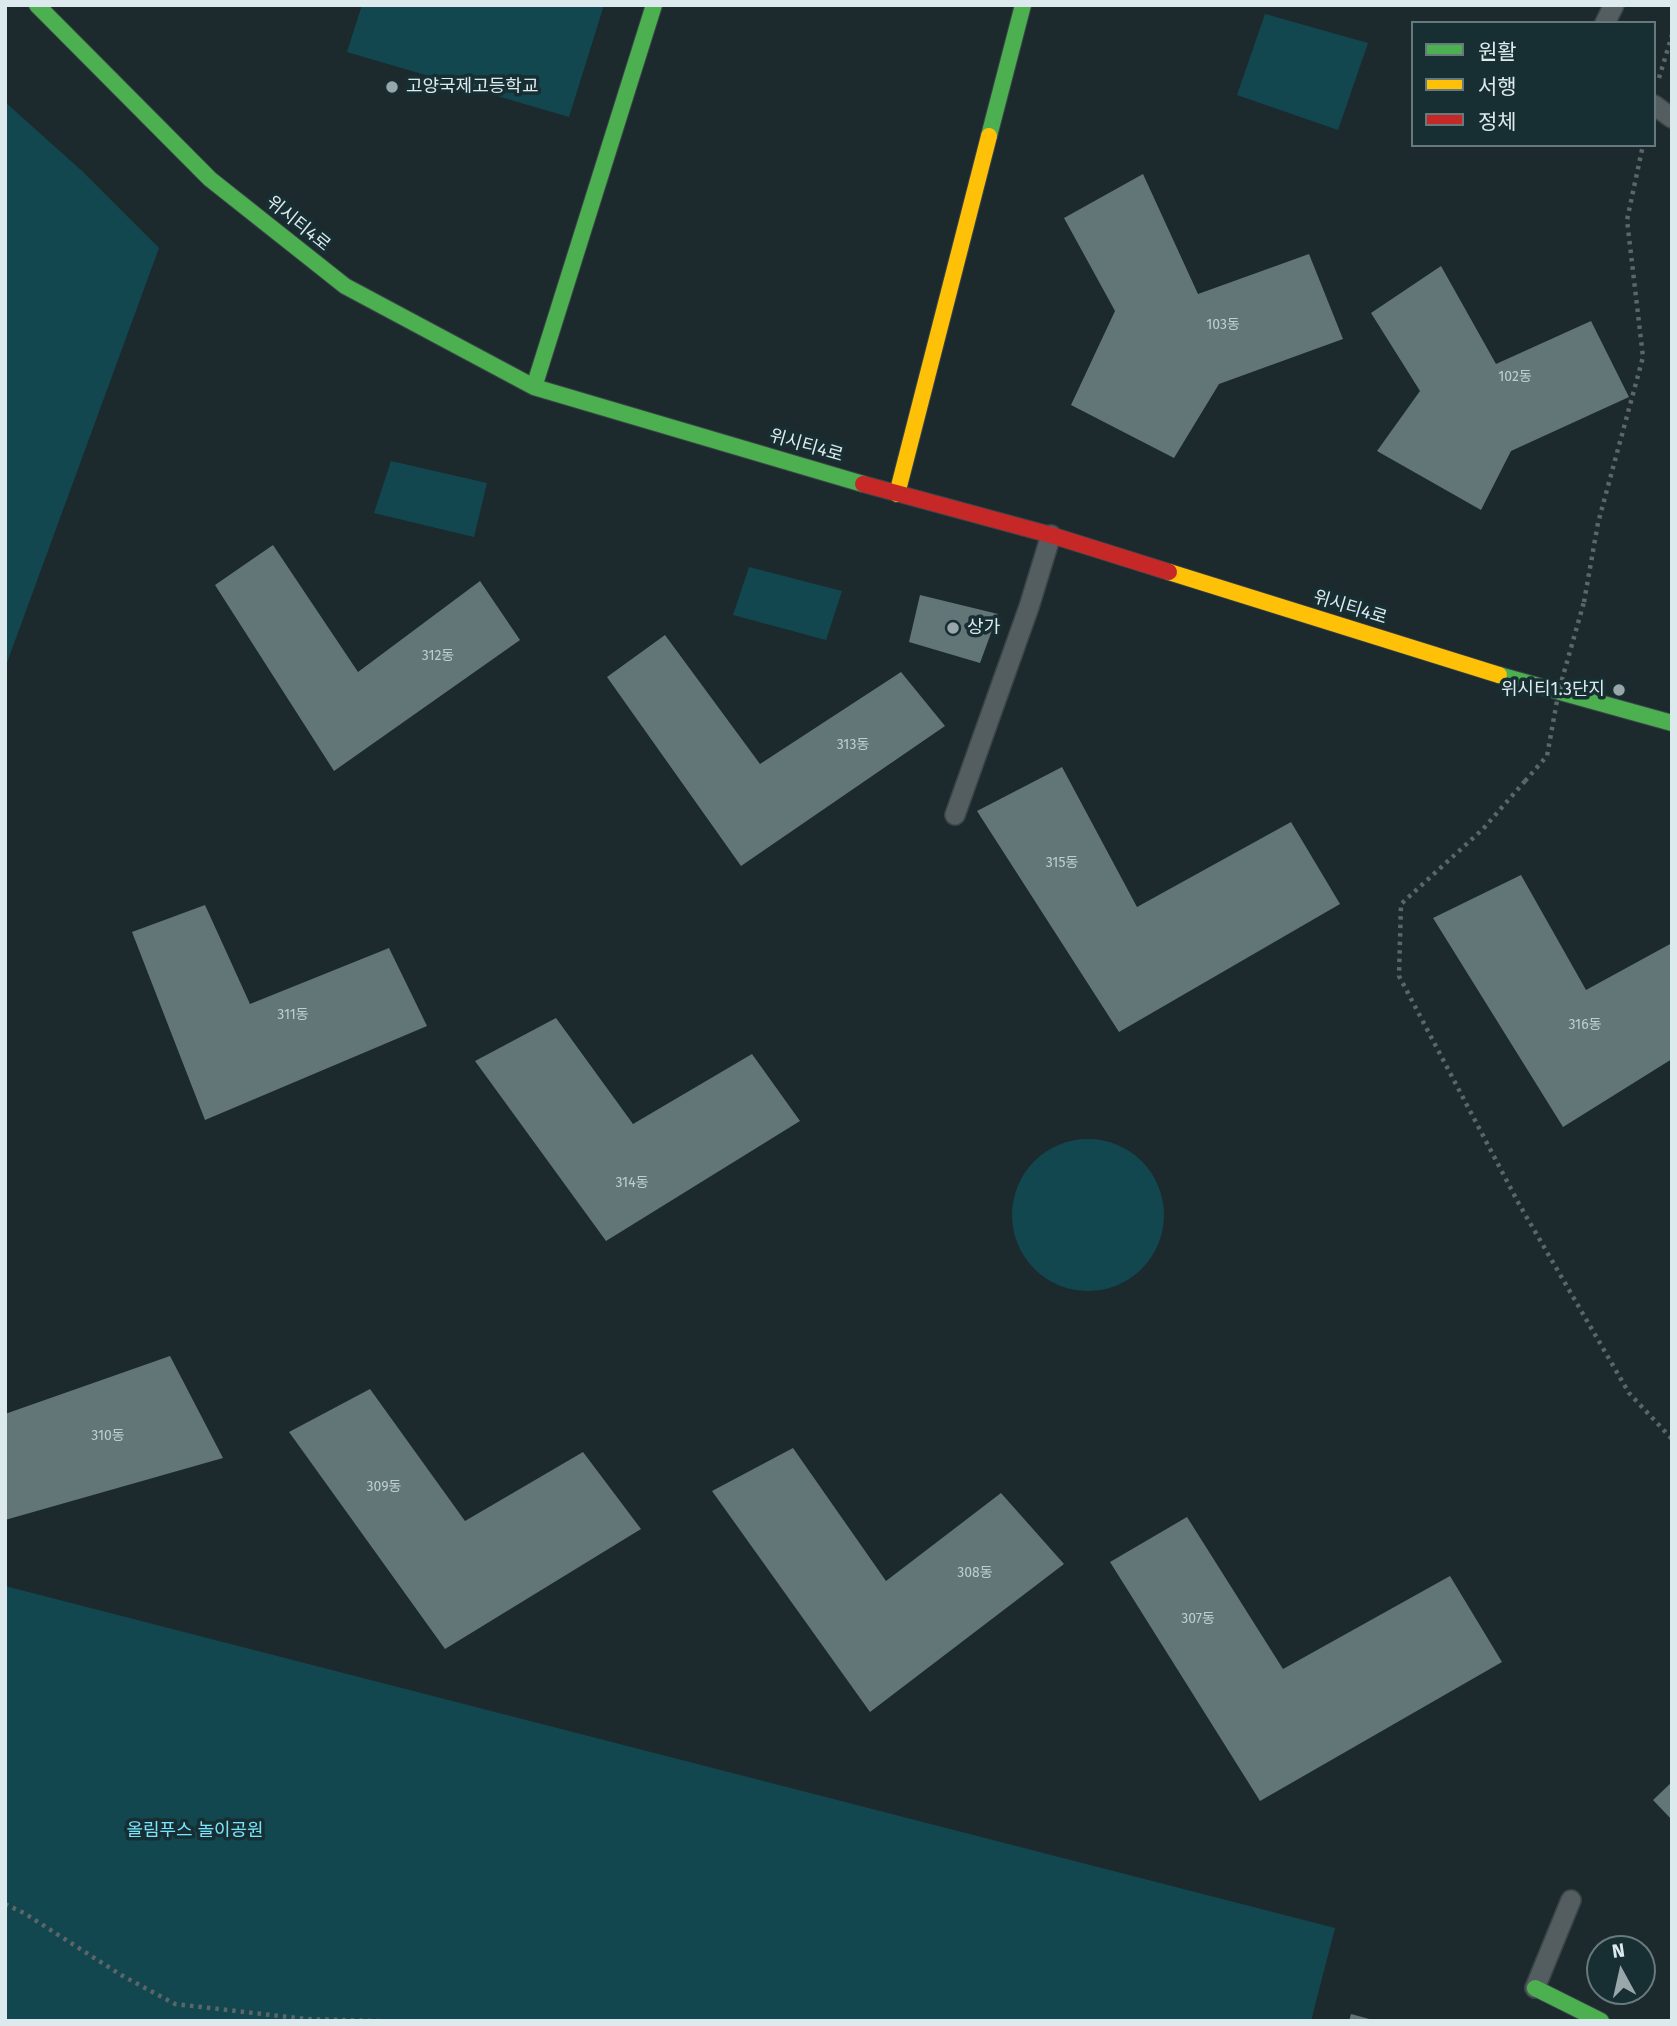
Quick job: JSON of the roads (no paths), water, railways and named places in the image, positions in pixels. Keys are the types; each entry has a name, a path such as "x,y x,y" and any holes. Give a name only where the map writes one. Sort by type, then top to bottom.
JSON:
{"street":[{"name":"위시티4로","path":"37,5 210,178 345,286 534,387 897,494 1051,535 1501,676 1672,723"},
{"path":"534,387 654,5"},
{"path":"897,494 1023,5"},
{"path":"1535,1988 1601,2021"}],"lane":[{"path":"1606,21 1614,5"},
{"path":"1656,106 1672,118"},
{"path":"955,815 1030,607 1051,535"},
{"path":"1535,1988 1571,1900"}],"place":[{"name":"고양국제고등학교","path":"392,87"},
{"name":"상가","path":"953,628"},
{"name":"위시티1.3단지","path":"1619,690"}],"park label":[{"name":"올림푸스 놀이공원","path":"195,1831"}]}
